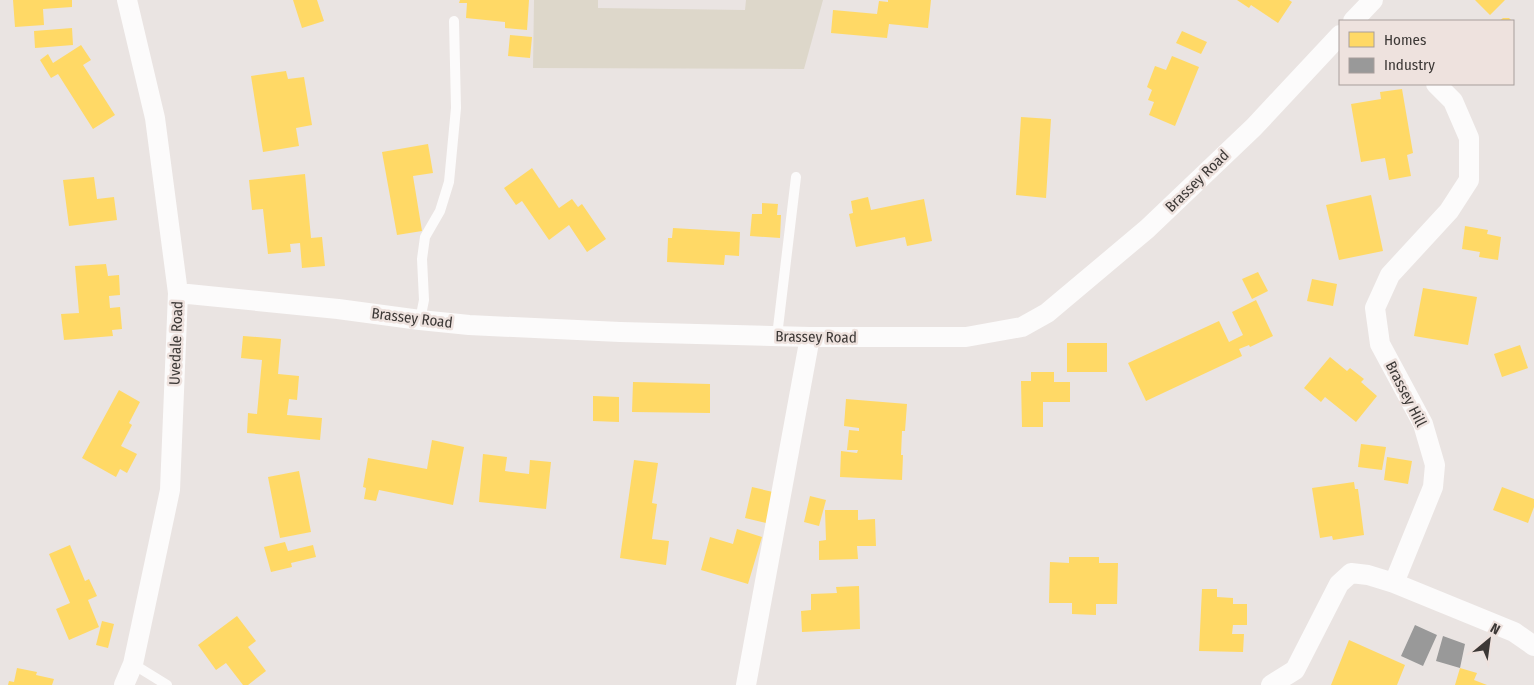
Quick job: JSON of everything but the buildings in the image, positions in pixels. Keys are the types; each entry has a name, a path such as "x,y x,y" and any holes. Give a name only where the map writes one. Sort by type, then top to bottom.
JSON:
{"street":[{"name":"Uvedale Road","path":"124,685 133,664 170,490 178,293 155,118 127,0"},
{"name":"Brassey Road","path":"178,293 338,309 469,325 620,332 810,337 966,337 1022,327 1047,313 1154,222 1254,127 1339,36"},
{"name":"Brassey Hill","path":"1394,583 1433,487 1435,465 1424,424 1380,344 1375,308 1390,275 1449,211 1469,180 1469,138 1453,102 1437,85"},
{"path":"746,685 810,337"},
{"path":"1271,685 1295,670 1339,584 1351,573 1368,575 1394,583 1514,632 1534,646"}],"lane":[{"path":"420,320 424,300 422,259 424,237 440,211 449,182 456,108 454,21"},
{"path":"777,336 796,176"},
{"path":"133,664 167,685"}],"shaded area":[{"path":"534,0 598,0 598,8 745,10 746,0 823,0 804,69 533,68"}]}
